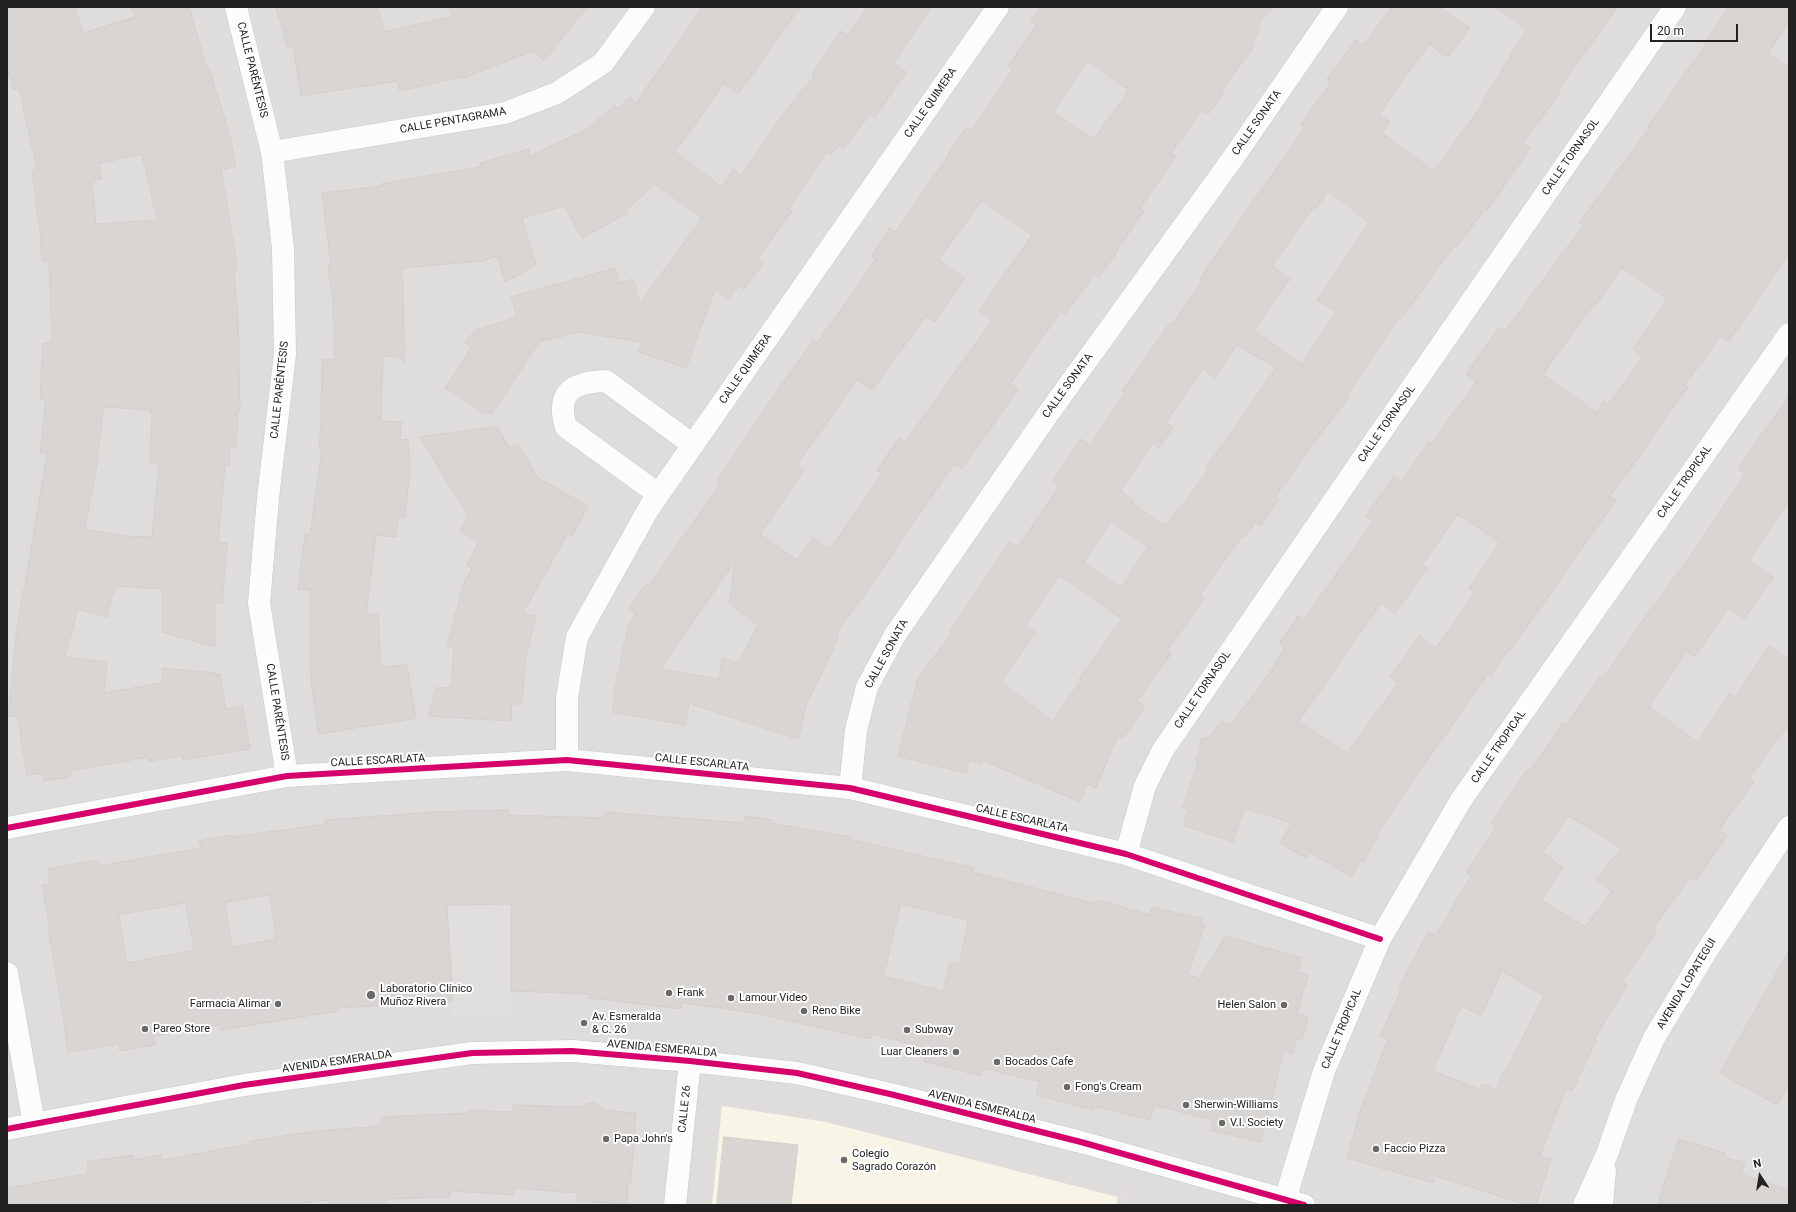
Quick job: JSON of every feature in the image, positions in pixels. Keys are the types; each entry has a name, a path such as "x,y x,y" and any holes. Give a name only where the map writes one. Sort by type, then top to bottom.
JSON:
{"street":[{"name":"CALLE PARÉNTESIS","path":"236,7 272,152 283,248 285,354 268,498 260,603 287,776"},
{"name":"CALLE PENTAGRAMA","path":"272,152 505,113 557,93 603,63 644,7"},
{"name":"CALLE QUIMERA","path":"567,760 567,698 577,637 658,494 998,7"},
{"name":"CALLE SONATA","path":"850,788 856,730 867,687 895,635 1048,414 1233,158 1338,7"},
{"name":"CALLE TORNASOL","path":"1126,854 1145,786 1163,750 1312,531 1675,7"},
{"name":"CALLE TROPICAL","path":"1294,1202 1324,1071 1380,939 1461,800 1789,334"},
{"path":"658,494 566,426 563,416 563,402 566,394 571,388 583,383 606,380 693,445"},
{"name":"CALLE ESCARLATA","path":"7,828 287,776 567,760 850,788 1126,854 1380,939"},
{"name":"AVENIDA LOPATEGUI","path":"1584,1205 1607,1154 1626,1100 1654,1038 1704,955 1789,827"},
{"path":"7,973 34,1124"},
{"name":"AVENIDA ESMERALDA","path":"7,1129 244,1085 472,1053 572,1051 690,1061 797,1073 890,1094 1081,1142 1294,1202"},
{"name":"CALLE 26","path":"675,1205 690,1061"},
{"name":"AVENIDA LOPATEGUI","path":"1602,1205 1607,1154"}],"shaded area":[{"path":"7,7 1789,7 1789,1205 7,1205"},
{"path":"510,906 512,1014 453,1016 447,908"},
{"name":"Colegio Sagrado Corazón","path":"722,1106 826,1122 1118,1197 1116,1205 712,1205"}],"building":[{"path":"7,7 75,7 83,33 135,17 131,7 189,7 207,69 209,68 230,136 236,166 221,170 237,266 234,276 238,313 240,410 238,410 236,447 230,446 229,465 225,465 218,542 227,543 222,603 215,603 215,647 162,632 162,589 115,586 107,617 78,609 65,657 107,662 104,693 162,683 162,668 215,673 215,675 220,674 226,709 243,706 250,749 183,760 182,756 149,761 148,757 70,771 70,777 44,781 43,773 27,775 18,717 8,716 16,637 47,453 40,453 46,400 40,399 43,343 52,343 49,261 42,261 39,219 38,220 32,170 37,170 19,88 13,89 7,66","holes":["142,154 157,220 96,224 92,181 102,179 99,164","104,407 150,410 150,413 152,413 150,463 159,463 152,537 124,536 85,529 96,469"]},
{"path":"276,7 377,7 385,32 452,16 449,7 587,7 544,61 532,51 461,79 460,77 400,91 397,81 301,96 293,47 288,47"},
{"path":"703,7 800,7 738,94 724,84 675,152 722,187 733,169 741,175 778,121 814,76 812,75 841,31 847,36 867,7 931,7 893,63 906,72 875,117 870,114 844,148 838,145 831,155 827,152 788,209 792,211 758,259 763,263 744,289 739,285 729,299 715,289 686,368 639,352 642,342 579,332 539,342 492,413 483,413 445,388 471,348 465,343 475,330 517,317 511,297 615,268 619,283 633,279 640,303 702,218 655,184 626,210 628,213 582,238 564,206 522,218 536,265 505,282 497,256 483,261 402,268 405,362 397,356 383,357 381,421 401,422 400,440 408,439 410,471 405,517 398,516 396,537 376,535 366,614 378,615 381,667 407,665 416,718 319,734 311,682 310,590 298,589 305,534 310,535 322,448 319,448 322,359 335,359 333,302 328,265 331,264 322,193 382,186 381,184 481,167 480,163 529,149 530,156 581,132 588,128 615,105 617,109 630,97 635,104"},
{"path":"1041,7 1272,7 1257,27 1260,30 1252,42 1255,45 1221,92 1223,94 1208,114 1202,110 1171,153 1176,156 1140,208 1144,211 1118,250 1099,277 1094,275 1065,315 1061,312 1010,384 1018,389 962,469 954,464 894,551 895,552 836,634 839,636 806,706 798,739 689,703 685,725 612,712 616,694 614,693 628,626 636,614 628,609 647,583 649,585 720,484 716,481 813,340 817,343 876,259 871,256 890,228 895,232 966,128 971,131 1013,69 1008,66 1036,25 1031,22","holes":["1087,61 1129,90 1094,139 1053,112","982,201 1032,235 979,311 992,320 905,443 899,438 877,470 882,473 830,549 813,538 797,560 760,534 804,470 797,465 857,380 872,390 926,316 935,322 965,278 939,260","735,561 729,604 758,625 738,664 722,658 719,679 661,669"]},
{"path":"1392,7 1440,7 1470,28 1449,56 1446,54 1445,56 1429,44 1379,114 1390,122 1382,133 1434,171 1483,103 1482,101 1503,71 1501,70 1511,56 1509,55 1527,30 1495,7 1618,7 1557,91 1560,93 1523,143 1530,148 1487,211 1485,209 1457,247 1455,245 1401,319 1399,318 1347,395 1349,396 1275,497 1279,499 1261,526 1256,522 1245,537 1243,535 1200,595 1204,598 1167,651 1171,654 1137,701 1145,706 1123,738 1118,735 1096,788 1087,784 1080,802 982,760 981,764 969,761 966,773 898,756 918,678 951,634 949,633 1010,542 1018,547 1059,486 1052,481 1081,439 1090,445 1125,393 1122,391 1202,281 1200,279 1210,263 1305,127 1301,124 1331,82 1327,79 1356,40 1363,45","holes":["1328,191 1369,222 1317,300 1336,312 1302,364 1254,330 1290,279 1272,266 1314,207 1316,208","1237,345 1276,368 1206,468 1208,470 1182,507 1180,505 1166,526 1132,503 1134,500 1120,491 1153,443 1159,448 1173,427 1166,422 1203,369 1215,378","1111,522 1148,547 1121,588 1084,562","1059,576 1070,582 1122,619 1079,679 1081,680 1053,721 1001,682 1036,632 1026,625"]},
{"path":"1729,7 1789,7 1789,22 1768,54 1789,68 1789,254 1728,342 1721,336 1685,385 1688,387 1652,437 1653,438 1610,496 1616,500 1511,650 1509,649 1491,676 1488,674 1377,834 1379,835 1363,862 1361,860 1351,877 1310,852 1306,858 1280,843 1292,823 1245,808 1233,842 1183,825 1188,810 1182,808 1198,762 1195,760 1200,753 1200,739 1211,736 1222,721 1230,726 1277,663 1275,662 1285,647 1279,643 1298,616 1304,620 1373,521 1366,516 1394,476 1402,481 1429,442 1431,444 1476,382 1466,374 1499,327 1505,331 1583,226 1579,223 1650,127 1648,126 1709,40 1707,39","holes":["1622,268 1667,299 1633,349 1643,357 1608,405 1604,401 1596,412 1543,374","1458,514 1500,543 1469,588 1475,592 1436,648 1419,636 1390,677 1398,683 1347,753 1299,721 1381,603 1395,613 1428,568 1423,564"]},
{"path":"1789,396 1789,500 1749,560 1774,577 1744,619 1729,608 1694,657 1687,651 1649,707 1698,742 1730,693 1735,697 1769,645 1789,660 1789,724 1749,778 1754,782 1719,830 1727,836 1696,881 1690,877 1653,929 1657,932 1622,982 1627,985 1594,1040 1596,1041 1572,1091 1566,1088 1540,1156 1551,1159 1536,1205 1527,1205 1436,1176 1433,1183 1347,1158 1361,1108 1388,1039 1380,1036 1402,988 1399,987 1428,932 1436,935 1471,876 1466,872 1496,827 1491,822 1527,770 1529,772 1563,723 1566,725 1600,676 1603,678 1637,628 1686,562 1745,474 1738,469","holes":["1569,816 1621,848 1596,880 1612,891 1585,927 1542,900 1563,868 1543,852","1502,971 1544,996 1505,1072 1503,1072 1496,1090 1482,1084 1480,1089 1433,1071 1461,1006 1481,1016"]},
{"path":"497,427 510,448 518,444 538,478 588,506 572,536 568,533 523,613 536,616 525,661 522,704 512,704 511,721 429,716 436,688 451,687 454,648 447,646 464,582 472,569 467,565 479,542 460,531 468,516 420,437"},
{"path":"508,810 508,815 605,818 605,812 744,823 745,816 772,820 772,823 850,837 849,839 974,868 973,872 1097,904 1098,900 1150,915 1152,907 1202,919 1201,923 1205,924 1188,974 1199,979 1225,936 1302,958 1298,972 1308,975 1297,1014 1308,1017 1302,1040 1297,1038 1293,1053 1284,1050 1261,1142 1210,1130 1212,1120 1154,1105 1150,1120 1094,1106 1093,1110 1036,1095 1040,1082 983,1068 981,1076 924,1061 927,1048 871,1034 870,1039 755,1013 682,1003 681,1009 590,998 590,994 511,991 511,904 447,905 453,1001 338,1008 338,1011 221,1030 220,1025 154,1036 155,1045 120,1051 119,1044 68,1052 64,1018 48,930 50,930 42,885 50,884 48,869 98,860 99,866 201,848 199,841 232,835 232,837 326,824 325,820 434,812","holes":["270,895 276,939 232,947 225,903","186,903 194,950 127,963 119,915","901,904 968,920 960,964 950,962 943,991 884,976"]},
{"path":"1789,951 1789,1084 1777,1105 1720,1073"},
{"path":"588,1103 594,1103 606,1110 636,1113 631,1183 628,1182 627,1204 577,1201 577,1193 514,1188 514,1195 450,1191 450,1197 386,1199 386,1205 329,1205 329,1200 285,1205 7,1205 7,1188 87,1174 87,1162 133,1155 134,1160 161,1155 162,1160 250,1144 250,1141 317,1131 381,1126 381,1117 468,1113 468,1110 513,1112 513,1105 580,1107"},
{"path":"724,1137 798,1145 791,1205 717,1205"},
{"path":"1679,1139 1725,1153 1724,1157 1745,1163 1741,1174 1789,1190 1789,1205 1658,1205"}],"cycle path":[{"path":"7,828 287,776 567,760 850,788 1126,854 1380,939"},
{"path":"7,1129 244,1085 472,1053 572,1051 690,1061 797,1073 890,1094 1081,1142 1304,1205"}],"place":[{"name":"Frank","path":"669,993"},
{"name":"Laboratorio Clínico Muñoz Rivera","path":"371,995"},
{"name":"Lamour Video","path":"731,998"},
{"name":"Farmacia Alimar","path":"278,1004"},
{"name":"Helen Salon","path":"1284,1005"},
{"name":"Reno Bike","path":"804,1011"},
{"name":"Av. Esmeralda & C. 26","path":"584,1023"},
{"name":"Pareo Store","path":"145,1029"},
{"name":"Subway","path":"907,1030"},
{"name":"Luar Cleaners","path":"956,1052"},
{"name":"Bocados Cafe","path":"997,1062"},
{"name":"Fong's Cream","path":"1067,1087"},
{"name":"Sherwin-Williams","path":"1186,1105"},
{"name":"V.I. Society","path":"1222,1123"},
{"name":"Papa John's","path":"606,1139"},
{"name":"Faccio Pizza","path":"1376,1149"},
{"name":"Colegio Sagrado Corazón","path":"844,1160"}]}
